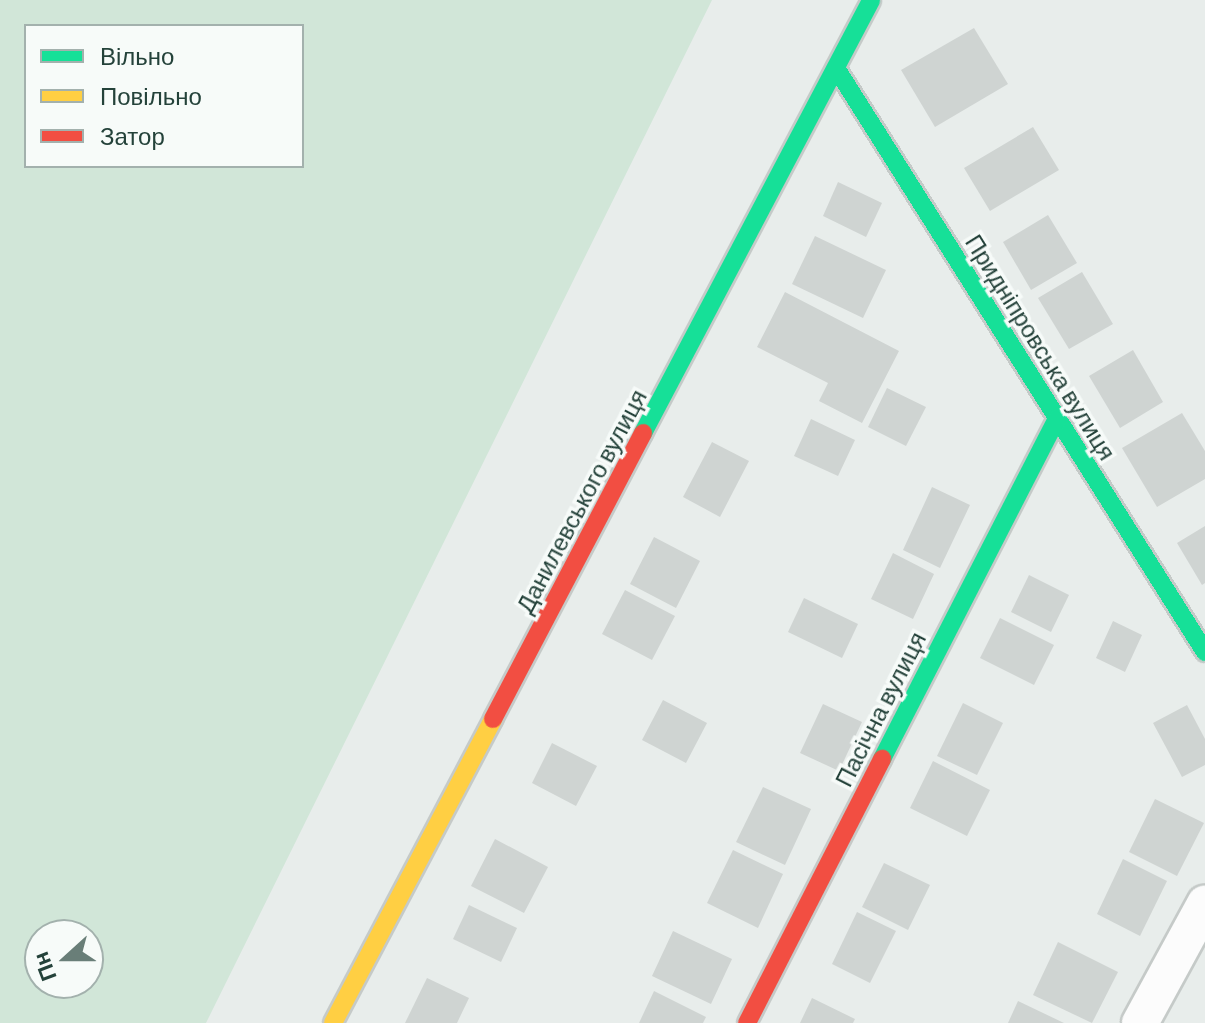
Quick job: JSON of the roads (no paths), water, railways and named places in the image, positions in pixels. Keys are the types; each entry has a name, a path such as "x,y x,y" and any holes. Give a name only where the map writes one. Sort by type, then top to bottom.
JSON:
{"street":[{"name":"Данилевського вулиця","path":"333,1023 871,0"},
{"name":"Придніпровська вулиця","path":"836,68 1205,652"},
{"name":"Пасічна вулиця","path":"747,1023 1057,418"},
{"path":"1140,1023 1205,904"}]}
